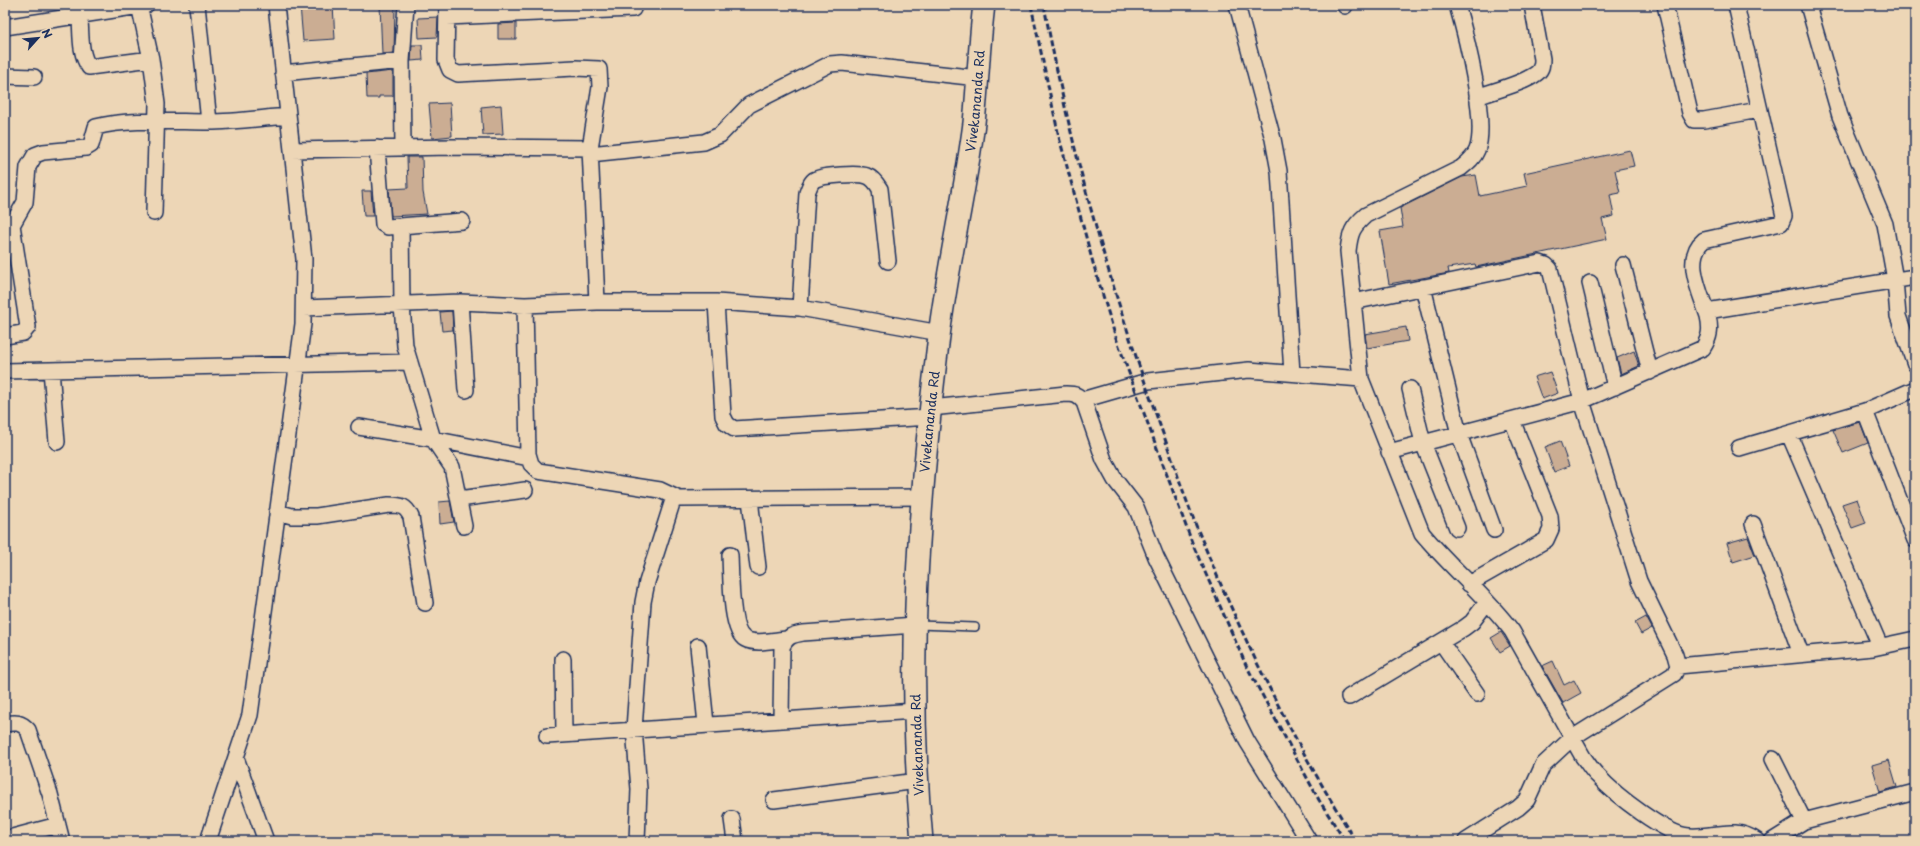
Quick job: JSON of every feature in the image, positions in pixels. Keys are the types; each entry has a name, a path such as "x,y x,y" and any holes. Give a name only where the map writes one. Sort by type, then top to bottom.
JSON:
{"street":[{"path":"5,27 79,10 141,5 158,104 154,213"},
{"path":"197,5 209,122"},
{"path":"208,841 250,715 298,364 304,308 304,259 276,5"},
{"path":"403,148 402,61 406,5"},
{"name":"Vivekananda Rd","path":"922,841 917,781 915,711 915,625 918,555 940,333 971,138 984,5"},
{"path":"1237,5 1273,139 1279,171 1292,373"},
{"path":"1458,5 1477,97 1481,124 1480,140 1473,158 1461,168 1366,215 1356,224 1350,235 1348,251 1361,379 1422,533 1435,549 1512,630 1572,738 1597,776 1614,791 1668,830 1687,836 1707,837 1736,832 1757,841"},
{"path":"1477,97 1524,80 1537,73 1542,67 1542,59 1532,5"},
{"path":"1665,5 1690,113 1694,120 1704,120 1759,110"},
{"path":"1389,452 1582,402 1703,348 1709,338 1710,327 1694,272 1693,256 1697,246 1704,240 1781,223 1784,216 1736,5"},
{"path":"1808,5 1840,116 1885,224 1895,280 1898,316 1915,364"},
{"path":"596,302 590,151 600,87 599,69 575,68 458,74 450,70 446,60 447,11 633,9"},
{"path":"79,10 83,59 88,67 151,59"},
{"path":"283,73 402,61"},
{"path":"292,150 403,148 590,151 704,142 713,140 720,135 749,105 830,64 842,63 978,78"},
{"path":"5,76 34,77"},
{"path":"5,336 23,333 28,327 12,225 25,202 28,167 35,155 43,152 86,148 91,145 96,127 106,124 209,122 288,116"},
{"path":"377,148 383,224 388,227 401,227 462,221"},
{"path":"800,308 807,193 809,186 814,180 822,177 859,175 869,176 876,182 880,189 888,261"},
{"path":"401,227 403,332 410,362 433,438 452,468 464,526"},
{"path":"1353,302 1540,263 1546,265 1550,269 1582,402 1639,581 1675,655 1678,666 1674,674 1572,738 1543,765 1527,800 1518,808 1466,841"},
{"path":"1623,265 1650,372"},
{"path":"1708,316 1713,310 1721,307 1915,277"},
{"path":"1590,283 1615,387"},
{"path":"1423,287 1459,434 1494,530"},
{"path":"304,308 460,302 525,305 596,302 716,302 800,308 940,333"},
{"path":"460,302 466,390"},
{"path":"716,302 723,416 727,424 734,429 931,412 1066,394 1074,394 1082,400 1104,460 1115,480 1136,507 1156,557 1247,741 1309,841"},
{"path":"525,305 529,458 531,464 538,471 660,490 679,499 923,496"},
{"path":"5,371 410,362"},
{"path":"51,370 57,442"},
{"path":"1082,400 1148,381 1249,370 1361,379"},
{"path":"1410,389 1423,443 1457,528"},
{"path":"1739,448 1865,411 1915,389"},
{"path":"1865,411 1915,540"},
{"path":"1469,584 1546,540 1551,529 1550,516 1512,420"},
{"path":"359,427 433,438 529,458"},
{"path":"1789,434 1880,646"},
{"path":"459,499 525,490"},
{"path":"637,841 639,788 634,729 644,593 674,497"},
{"path":"750,499 758,567"},
{"path":"277,512 305,517 390,505 399,505 407,508 411,517 425,603"},
{"path":"1752,524 1801,654"},
{"path":"730,556 735,621 738,632 745,639 757,642 786,639 792,635 803,633 915,625"},
{"path":"1349,696 1472,622 1487,602"},
{"path":"781,719 782,647 786,639"},
{"path":"1678,666 1880,646 1915,639"},
{"path":"1441,642 1478,694"},
{"path":"698,646 706,724"},
{"path":"563,659 564,734"},
{"path":"547,736 915,711"},
{"path":"5,724 14,722 22,724 28,730 50,794 62,841"},
{"path":"236,758 266,841"},
{"path":"1773,759 1804,821"},
{"path":"774,800 917,781"},
{"path":"1772,841 1804,821 1915,792"},
{"path":"732,819 735,841"},
{"path":"5,839 58,825"}],"lane":[{"path":"915,625 975,627"}],"building":[{"path":"300,5 333,5 335,39 303,41"},
{"path":"380,5 395,5 394,53 382,54"},
{"path":"438,17 437,37 419,38 418,18"},
{"path":"516,23 516,39 498,39 498,24"},
{"path":"412,45 422,45 423,60 411,61"},
{"path":"393,71 393,96 367,98 366,74"},
{"path":"450,103 452,136 432,138 429,104"},
{"path":"501,105 503,134 483,135 481,107"},
{"path":"1630,150 1634,166 1615,170 1620,193 1610,195 1614,216 1602,219 1607,239 1476,267 1475,264 1448,268 1449,273 1389,284 1380,231 1403,227 1400,208 1462,177 1476,175 1480,196 1527,186 1524,173"},
{"path":"407,157 422,157 423,192 427,214 391,216 389,189 408,188"},
{"path":"362,191 371,191 373,216 364,216"},
{"path":"452,311 453,330 442,331 440,312"},
{"path":"1406,327 1408,341 1367,348 1365,334"},
{"path":"1634,351 1639,366 1621,374 1617,358"},
{"path":"1550,372 1558,393 1542,399 1534,377"},
{"path":"1860,422 1868,443 1843,453 1833,430"},
{"path":"1560,441 1569,466 1554,472 1545,447"},
{"path":"1857,499 1866,523 1852,528 1842,504"},
{"path":"450,501 454,522 440,524 439,502"},
{"path":"1748,537 1755,555 1733,562 1727,543"},
{"path":"1646,617 1652,628 1641,634 1635,623"},
{"path":"1501,632 1510,646 1500,652 1491,638"},
{"path":"1553,661 1564,685 1574,680 1581,693 1563,703 1542,666"},
{"path":"1889,760 1897,787 1880,792 1872,765"}],"railway":[{"path":"1031,5 1059,137 1093,263 1116,338 1193,545 1246,665 1319,800 1345,841"},
{"path":"1044,5 1067,115 1095,224 1128,332 1187,503 1236,618 1254,656 1292,732 1356,841"}]}
